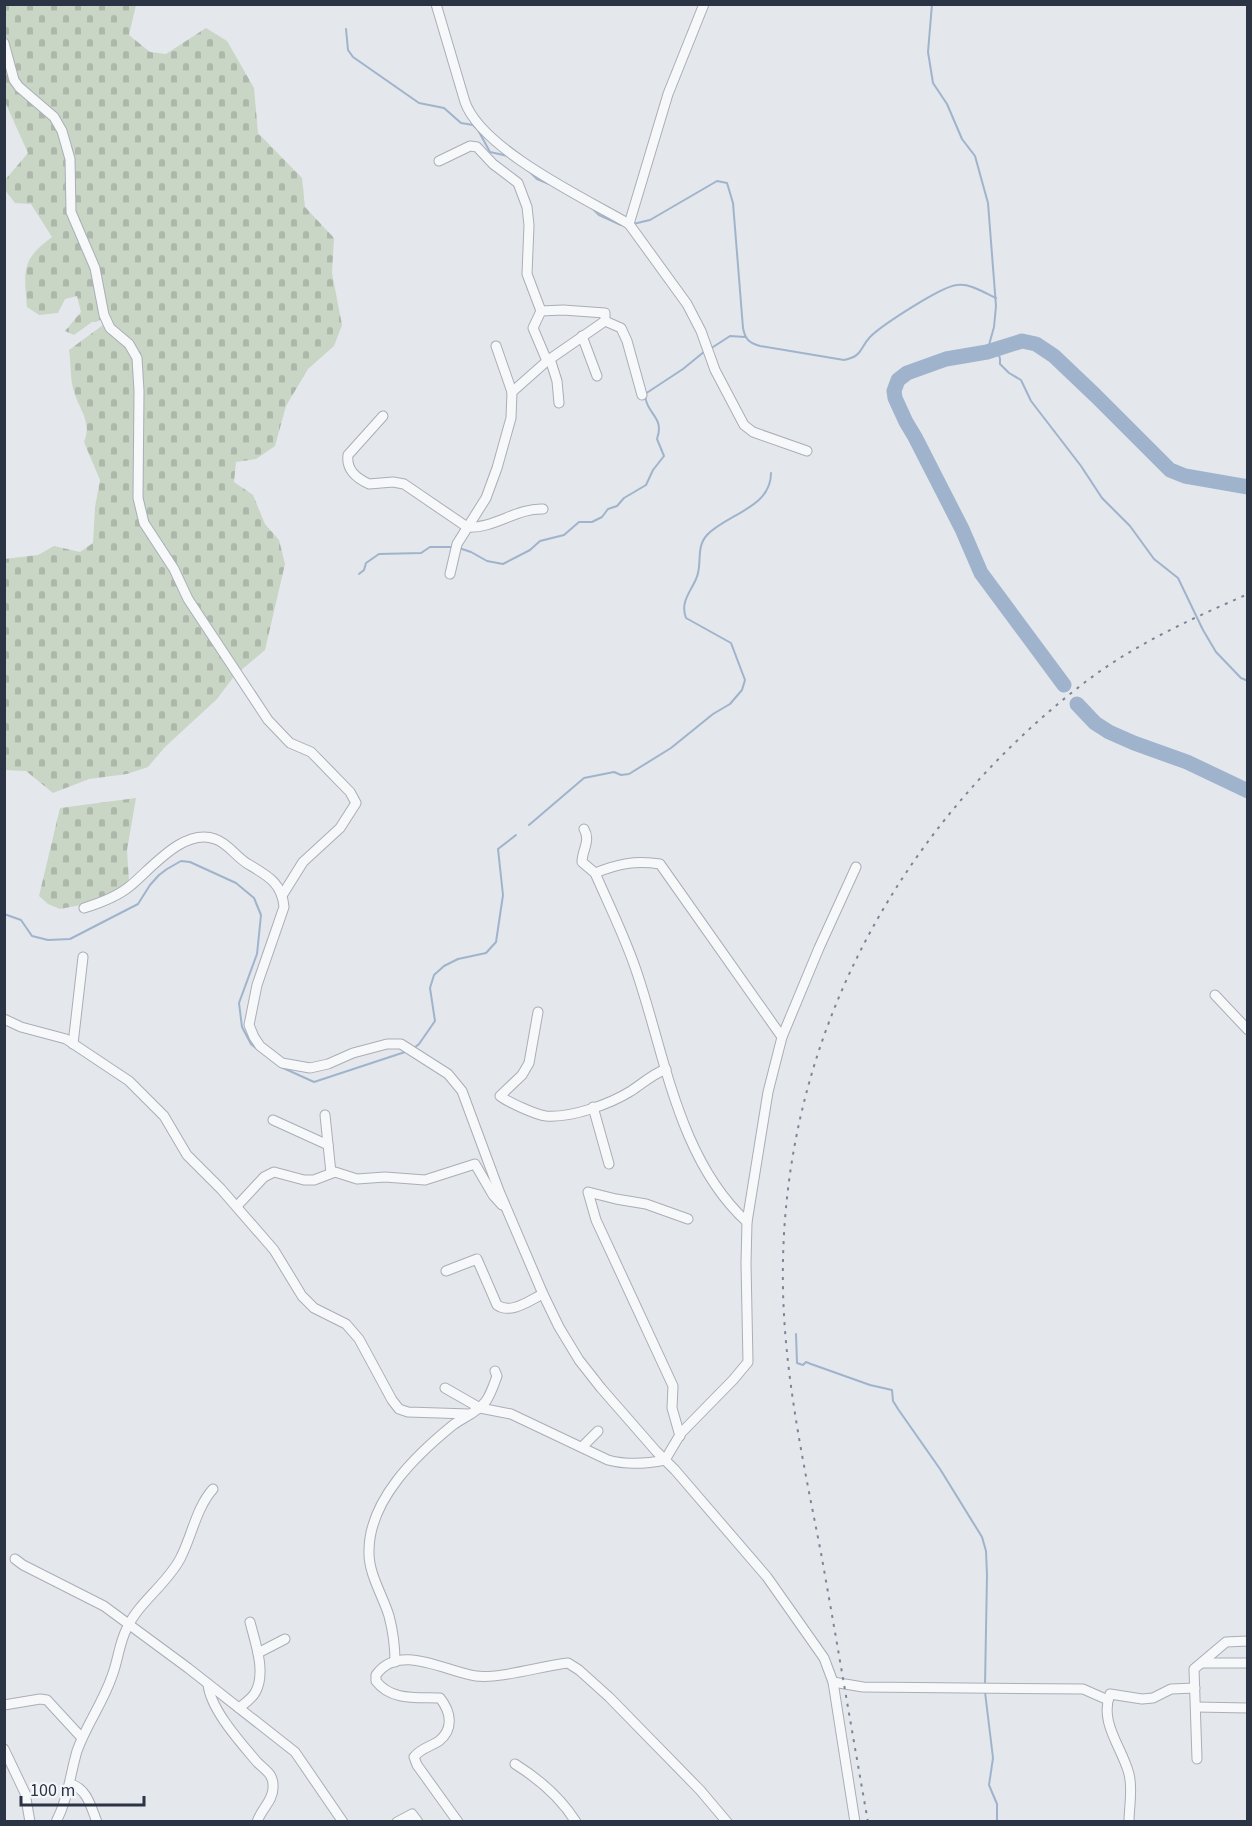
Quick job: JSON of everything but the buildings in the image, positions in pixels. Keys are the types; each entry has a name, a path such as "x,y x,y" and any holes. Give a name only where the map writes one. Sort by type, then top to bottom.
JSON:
{"street":[{"path":"435,4 465,102 472,117 488,134 533,168 629,224 687,304 739,417 748,429 807,451"},
{"path":"629,224 668,94 704,4"},
{"path":"4,43 19,87 54,117 62,131 70,159 71,212 95,268 104,315 110,328 129,344 137,358 138,498 144,523 174,569 188,598 268,720 290,743 311,752 350,792 356,802 340,828 303,862 283,894"},
{"path":"439,161 470,146 477,147 493,164 518,183 527,207 529,225 527,274 541,311"},
{"path":"541,311 605,313 605,321"},
{"path":"541,311 533,328 557,381 559,403"},
{"path":"512,392 549,360 605,321"},
{"path":"605,321 621,328 642,394"},
{"path":"582,336 597,376"},
{"path":"450,574 457,544 486,498 511,418 512,392 496,346"},
{"path":"382,416 348,455 347,462 351,471 369,484 393,482 404,484 467,527 478,528 521,513 543,509"},
{"path":"584,829 587,842 582,862 595,873 636,968 684,1121 718,1188 731,1207 747,1222"},
{"path":"84,908 130,887 143,873 179,845 204,836 215,839 225,844 242,861 279,886 283,894 284,907 257,985 249,1025 254,1037 270,1055 282,1063 310,1068 387,1044 401,1044 448,1074 462,1091 543,1294 579,1360 767,1577 824,1658 833,1682 855,1821"},
{"path":"595,873 612,866 641,861 660,864 782,1037"},
{"path":"445,1388 480,1408 511,1414 608,1460 649,1464 666,1460 680,1436 748,1362 747,1222 768,1092 782,1037 856,867"},
{"path":"73,1044 83,957"},
{"path":"1215,995 1248,1030"},
{"path":"538,1012 529,1063 522,1075 500,1096 528,1110 545,1116 564,1115 610,1102 632,1091 653,1074 666,1069"},
{"path":"4,1019 21,1027 66,1039 129,1081 164,1116 187,1155 237,1206 274,1250 302,1296 314,1308 346,1324 359,1339 399,1409 408,1412 469,1414"},
{"path":"593,1107 609,1164"},
{"path":"325,1115 331,1173"},
{"path":"273,1120 328,1145"},
{"path":"237,1206 264,1177 274,1172 304,1180 314,1180 335,1172 357,1179 385,1177 425,1180 475,1164 493,1195 508,1211"},
{"path":"680,1436 672,1407 673,1386 596,1220 588,1192 646,1204 687,1219"},
{"path":"446,1271 477,1259 497,1305 508,1310 543,1294"},
{"path":"395,1662 395,1648 389,1616 369,1558 371,1531 375,1518 391,1490 408,1469 454,1425 480,1408 488,1399 497,1376 495,1371"},
{"path":"582,1447 598,1431"},
{"path":"56,1821 70,1784 82,1738 113,1676 129,1623 174,1570 185,1549 205,1497 213,1488"},
{"path":"15,1558 23,1565 104,1606 129,1623 295,1752 343,1821"},
{"path":"239,1708 252,1698 257,1689 258,1653 250,1622"},
{"path":"258,1653 285,1640"},
{"path":"1203,1663 1209,1655 1226,1642 1248,1641"},
{"path":"458,1821 417,1765 414,1757 438,1741 448,1731 450,1720 448,1712 440,1698 402,1696 386,1691 380,1686 376,1681 379,1670 395,1662 421,1661 476,1676 567,1663 579,1670 609,1696 700,1790 725,1821"},
{"path":"1197,1759 1194,1669 1203,1663 1248,1663"},
{"path":"833,1682 863,1687 1083,1689 1108,1700"},
{"path":"208,1684 216,1707 259,1764 270,1772 273,1780 271,1798 258,1821"},
{"path":"1129,1821 1130,1780 1108,1724 1106,1706 1110,1694 1142,1699 1153,1698 1171,1689 1195,1688"},
{"path":"4,1705 40,1699 47,1700 82,1738"},
{"path":"1196,1707 1248,1708"},
{"path":"4,1749 25,1793 30,1821"},
{"path":"515,1764 533,1775 567,1807 576,1821"},
{"path":"70,1784 84,1791 98,1821"},
{"path":"397,1821 412,1814 418,1821"}],"green space":[{"path":"5,5 136,5 129,35 150,52 166,54 206,28 227,41 254,88 258,133 302,178 305,207 334,238 332,273 342,325 334,346 308,369 286,406 275,446 256,459 236,462 234,482 253,495 265,524 279,540 285,564 265,650 239,672 189,595 145,520 140,500 140,357 137,349 104,318 92,322 74,335 65,331 81,312 77,296 65,299 58,313 39,315 27,307 25,275 27,267 35,252 52,237 31,204 15,203 5,190 5,180 28,153 5,102"},
{"path":"103,325 128,346 135,358 142,525 153,546 171,567 235,675 217,699 165,747 148,767 127,774 89,779 53,793 26,771 5,770 4,559 38,555 54,546 80,552 93,543 95,507 100,480 84,442 87,427 73,388 69,350"},
{"path":"136,798 127,850 129,882 117,893 86,904 60,909 48,904 39,896 60,808"}],"waterway":[{"path":"932,4 928,52 933,83 947,104 962,139 975,156 988,203 996,306 994,327 987,352"},
{"path":"346,29 348,50 353,57 419,103 444,108 461,123 473,125 490,152 508,156"},
{"path":"527,169 537,179 549,184"},
{"path":"633,224 650,220 717,181 727,183 733,203 743,328 748,340 760,346 844,360 858,354 870,337 887,324 949,287 967,285 996,298"},
{"path":"591,207 599,215 621,225"},
{"path":"710,349 730,336 745,337"},
{"path":"1064,685 981,573 962,529 895,398 894,391 898,380 907,373 946,359 987,352 1022,341 1036,344 1054,356 1170,470 1185,476 1248,487"},
{"path":"997,348 1000,364 1021,380 1031,401 1081,466 1102,498 1130,526 1154,559 1178,578 1216,652 1241,678 1248,681"},
{"path":"459,548 487,561 503,564 530,550 540,541 564,535 579,522 592,522 602,517 608,509 617,506 624,498 646,485 653,470 664,456 657,439 659,425 648,407 645,394 683,369 705,351"},
{"path":"529,825 584,778 614,772 621,775 629,774 671,748 713,714 730,704 742,690 745,680 731,643 686,618 684,607 698,574 703,540 715,528 756,502 769,485 771,473"},
{"path":"359,574 364,570 366,563 379,554 421,553 430,547 452,547"},
{"path":"1077,704 1095,723 1109,732 1187,762 1248,791"},
{"path":"413,1049 435,1021 430,988 434,975 444,966 458,959 486,953 496,942 503,895 498,849 516,835"},
{"path":"4,914 21,920 32,936 48,940 70,939 138,904 159,875 181,861 190,862 236,883 254,898 261,915 257,954 239,1003 242,1027 251,1044 257,1049"},
{"path":"281,1067 314,1082 405,1052"},
{"path":"796,1334 797,1363 803,1365 806,1362 870,1385 892,1390 893,1401 940,1469 982,1537 986,1551 987,1575 985,1685"},
{"path":"985,1692 993,1758 989,1785 997,1804 997,1822"}],"railway":[{"path":"868,1822 796,1422 787,1356 783,1290 787,1200 801,1114 826,1030 860,951 904,876 956,806 1016,741 1103,669 1184,623 1248,594"}]}
